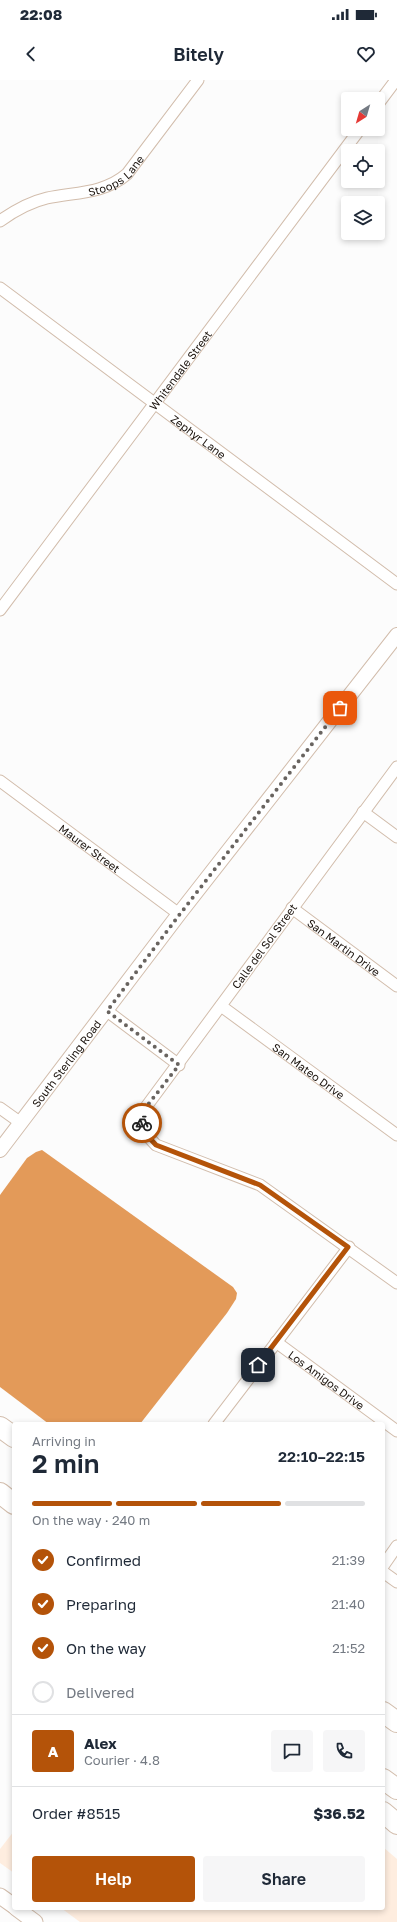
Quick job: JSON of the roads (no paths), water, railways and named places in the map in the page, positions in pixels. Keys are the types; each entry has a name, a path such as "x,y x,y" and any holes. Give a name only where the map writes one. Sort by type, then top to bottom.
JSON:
{"highway":[{"path":"0,1427 12,1436"},
{"path":"0,1494 12,1503"},
{"path":"385,1705 397,1711"},
{"path":"385,1713 397,1722"},
{"path":"385,1780 397,1789"},
{"path":"385,1814 397,1824"}],"main road":[{"path":"0,1896 12,1905"},
{"path":"19,1910 35,1922"}],"street":[{"name":"Stoops Lane","path":"0,221 23,207 46,198 86,192 108,187 118,182 127,174 198,80"},
{"path":"385,95 396,80"},
{"name":"Whitendale Street","path":"0,610 355,136"},
{"name":"Zephyr Lane","path":"0,288 397,584"},
{"name":"South Sterling Road","path":"0,1150 180,914 397,635"},
{"name":"Calle del Sol Street","path":"348,1247 260,1185 156,1145 142,1130 143,1111 179,1065 292,908 397,767"},
{"name":"Maurer Street","path":"0,781 180,914"},
{"path":"364,812 397,837"},
{"name":"San Martin Drive","path":"292,908 397,986"},
{"name":"San Mateo Drive","path":"221,1006 397,1135"},
{"path":"107,1011 179,1065"},
{"path":"0,1108 21,1123"},
{"path":"216,1422 348,1247 397,1283"},
{"name":"Los Amigos Drive","path":"276,1342 385,1422"},
{"name":"Los Amigos Drive","path":"385,1422 397,1431"},
{"path":"385,1563 397,1546"},
{"path":"385,1573 397,1582"}]}
